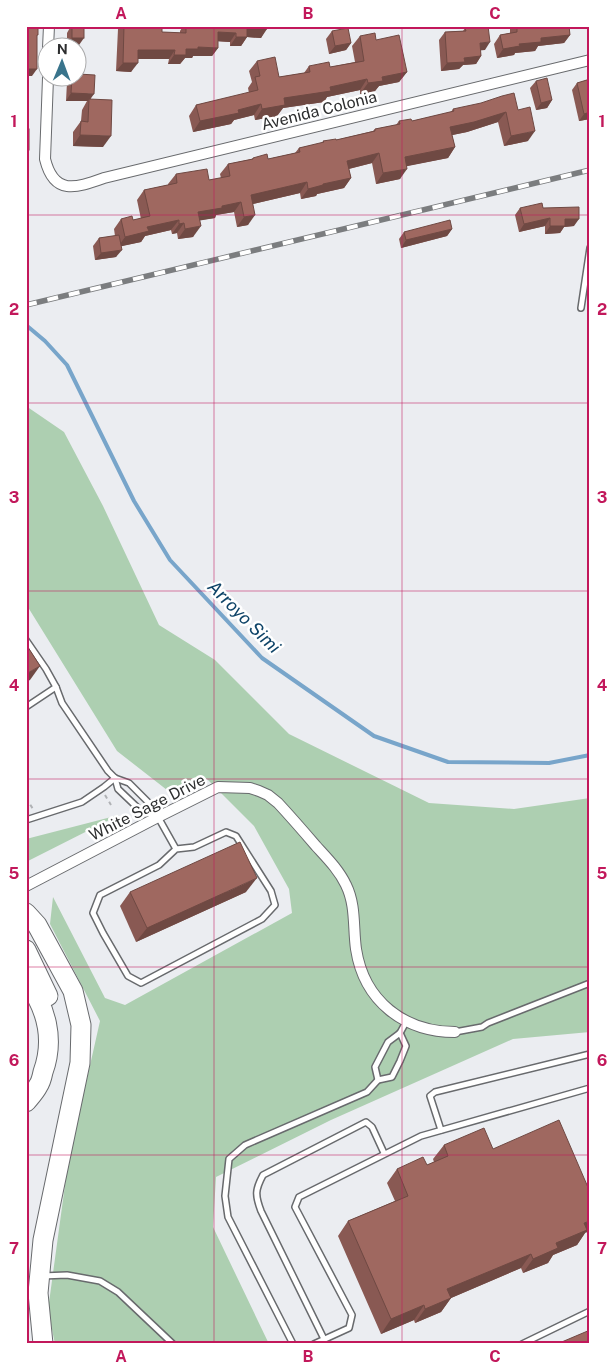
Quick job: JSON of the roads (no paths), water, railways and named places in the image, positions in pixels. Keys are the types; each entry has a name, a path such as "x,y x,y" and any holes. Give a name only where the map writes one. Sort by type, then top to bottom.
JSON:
{"highway":[{"path":"26,913 37,925 73,991 81,1025 80,1064 43,1240 38,1293 43,1344"},
{"path":"26,950 48,996 49,1034 47,1061 39,1085 26,1102"},
{"path":"26,980 36,993 45,1012 49,1034"}],"street":[{"name":"Avenida Colonia","path":"48,88 45,159 48,170 56,181 65,186 74,187 104,178 590,60"},
{"name":"White Sage Drive","path":"26,886 218,787 259,790 278,803 334,865 343,878 353,908 359,964 370,989 380,1002 406,1022 425,1029 455,1032"}],"lane":[{"path":"581,308 590,248"},
{"path":"26,640 46,668 62,703 108,771 115,778 129,783 149,803 148,812"},
{"path":"26,707 56,687"},
{"path":"115,778 118,789 139,809 158,817 176,849"},
{"path":"26,820 82,802 115,778"},
{"path":"226,832 236,836 271,891 275,905 262,919 141,983 128,976 102,933 93,913 100,895 159,865 176,849 194,847 226,832"},
{"name":"White Sage Drive","path":"455,1032 482,1027 590,983"},
{"path":"378,1080 375,1067 388,1042 400,1033 406,1022"},
{"path":"293,1344 228,1217 225,1196 229,1159 245,1145 367,1092 378,1080 392,1077 406,1046 400,1033"},
{"path":"441,1130 430,1096 435,1092 590,1054"},
{"path":"314,1344 349,1328 352,1315 295,1207 299,1198 384,1153 421,1136 590,1088"},
{"path":"324,1339 261,1211 256,1197 257,1186 263,1175 366,1122 372,1127 384,1153"},
{"path":"39,1276 67,1275 100,1281 118,1292 173,1344"},
{"path":"522,1344 590,1311"}],"waterway":[{"name":"Arroyo Simi","path":"26,325 45,341 67,365 134,501 170,560 262,658 374,736 448,762 549,763 590,755"}],"railway":[{"path":"26,305 590,170"}]}
